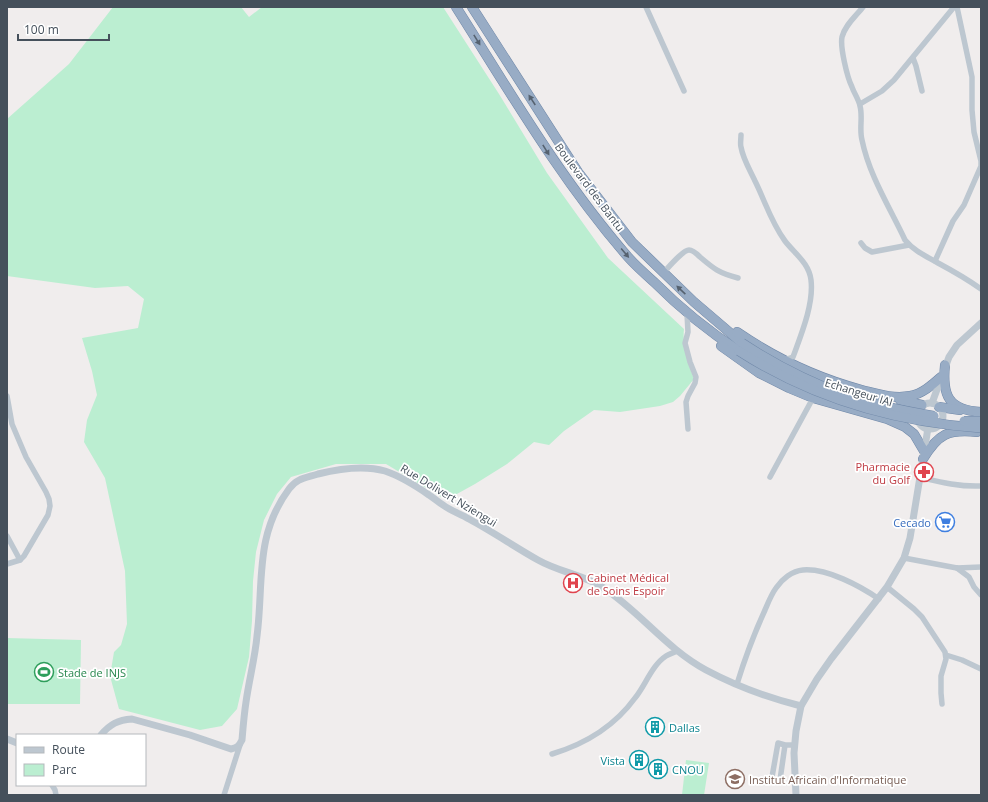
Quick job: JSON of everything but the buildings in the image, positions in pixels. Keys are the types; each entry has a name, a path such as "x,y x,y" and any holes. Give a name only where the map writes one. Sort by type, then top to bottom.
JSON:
{"highway":[{"name":"Boulevard des Bantu","path":"456,7 551,156 602,226 629,258 687,313 722,340 740,347"},
{"name":"Boulevard des Bantu","path":"472,7 590,188 632,242 740,347"},
{"path":"694,302 752,342 804,370 858,389 922,405"},
{"path":"687,313 708,336 735,357 770,379 812,398 887,419 928,426 981,432"},
{"name":"Echangeur IAI","path":"740,347 796,374 853,397 902,411 953,420 981,421"},
{"name":"Echangeur IAI","path":"740,347 759,364 816,392 844,402 897,416 981,428"},
{"path":"945,365 944,379 947,394 954,405 963,410"},
{"path":"891,397 916,395 940,381"},
{"path":"936,405 981,412"},
{"path":"887,419 911,431 918,439 923,455"},
{"path":"923,455 941,436 947,433 967,431"}],"street":[{"path":"646,7 684,91"},
{"path":"863,7 847,26 842,39 842,47 851,85 860,104 862,140 868,161 882,193 905,240 909,245 926,258 935,261 967,279 981,289"},
{"path":"860,104 887,87 913,58 954,7"},
{"path":"935,261 953,221 964,205 981,166 972,117 972,77 957,7"},
{"path":"913,58 922,91"},
{"path":"742,135 740,147 765,205 785,240 807,266 811,280 809,306 796,348 793,356 784,360"},
{"path":"861,243 865,248 872,252 909,245"},
{"path":"663,273 684,252 689,250 694,252 716,270 725,275 738,278"},
{"path":"687,313 688,332 686,343 690,362 696,377 695,383 687,399 688,429"},
{"path":"936,405 940,381 945,365 957,345 981,323"},
{"path":"7,396 12,424 26,458 46,492 50,506 48,515 24,556 20,560 7,564"},
{"path":"770,477 812,398"},
{"path":"922,405 936,405 942,410 942,421 928,426 917,415 919,408 922,405"},
{"path":"796,795 795,745 798,717 801,706 831,659 879,599 904,558 910,538 928,426"},
{"name":"Rue Dolivert Nziengui","path":"240,745 258,634 262,557 269,527 284,497 290,487 297,480 340,469 373,469 384,471 399,477 444,506 468,518 540,562 591,580 615,596 677,651 705,670 773,699 801,706"},
{"path":"919,477 950,485 970,487 981,486"},
{"path":"7,536 20,560"},
{"path":"904,558 957,568 981,567"},
{"path":"957,568 969,577 974,587 981,595"},
{"path":"737,684 747,651 769,601 776,588 790,574 802,570 826,573 849,582 879,599"},
{"path":"887,587 922,617 946,655 962,660 981,669"},
{"path":"552,754 572,748 606,729 634,700 659,662 664,657 677,651"},
{"path":"942,704 942,676 946,655"},
{"path":"102,734 115,723 122,720 132,720 190,735 231,750 240,745"},
{"path":"785,745 780,780 776,780 772,777 778,743 795,745"},
{"path":"224,795 240,745"}],"green space":[{"path":"113,7 241,7 249,17 262,7 443,7 499,94 547,173 608,258 684,329 685,348 694,379 673,402 660,406 620,412 594,410 564,431 549,445 534,442 507,464 446,500 386,464 336,464 291,477 277,494 264,520 256,552 249,657 237,709 222,726 200,730 119,709 110,676 114,652 121,645 127,624 125,571 105,478 84,442 87,420 97,395 92,371 82,338 138,328 144,299 128,286 95,288 7,276 7,119 69,64"},
{"name":"Stade de INJS","path":"7,638 81,640 80,704 7,704"},
{"path":"686,760 709,763 704,795 682,795"}],"place":[{"name":"Pharmacie du Golf","path":"924,472"},
{"name":"Cecado","path":"945,522"},
{"name":"Cabinet Médical de Soins Espoir","path":"573,583"},
{"name":"Stade de INJS","path":"44,672"},
{"name":"Dallas","path":"655,727"},
{"name":"Vista","path":"639,760"},
{"name":"CNOU","path":"658,769"},
{"name":"Institut Africain d'Informatique","path":"735,779"}]}
